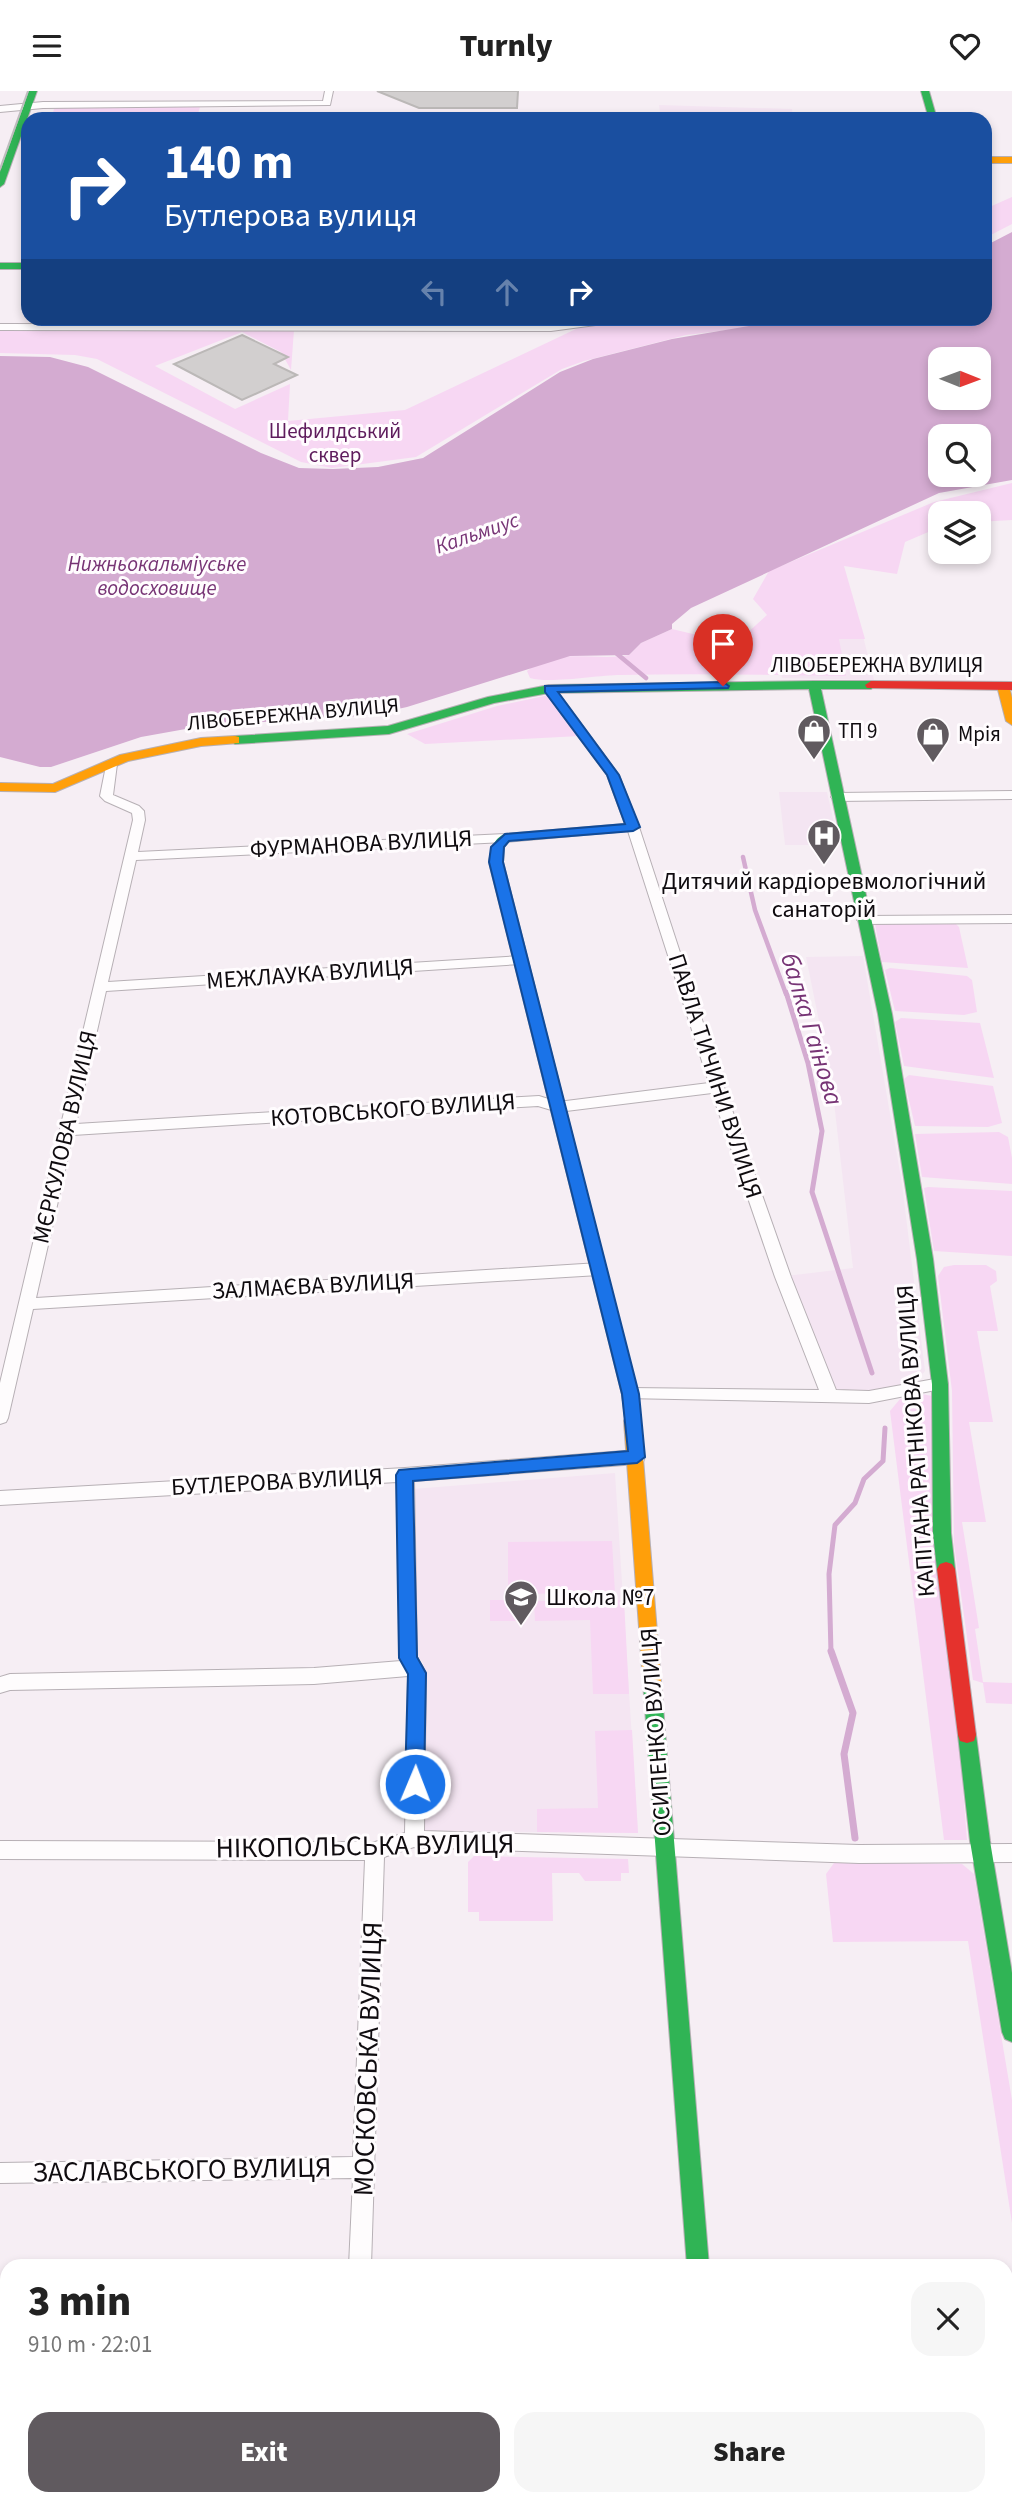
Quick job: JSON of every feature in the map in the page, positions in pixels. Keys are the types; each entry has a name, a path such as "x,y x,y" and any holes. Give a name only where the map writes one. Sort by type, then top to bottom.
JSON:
{"street":[{"path":"0,138 5,109 18,91"},
{"path":"5,109 30,99 327,103 329,91"},
{"path":"925,91 931,112"},
{"path":"0,184 5,158 21,120"},
{"path":"992,160 1012,160"},
{"path":"0,266 21,266"},
{"path":"0,327 566,326"},
{"name":"ЛІВОБЕРЕЖНА ВУЛИЦЯ","path":"0,787 55,788 139,754 201,743 390,730 492,700 550,689 814,685 1008,686"},
{"name":"КАПІТАНА РАТНІКОВА ВУЛИЦЯ","path":"814,685 885,1014 925,1259 940,1384 942,1534 982,1854 1012,2032"},
{"path":"1008,686 1012,721"},
{"name":"ПАВЛА ТИЧИНИ ВУЛИЦЯ","path":"550,689 613,775 633,827 717,1087 783,1277 830,1397"},
{"name":"МЄРКУЛОВА ВУЛИЦЯ","path":"0,1418 131,856 138,811 113,802 106,796 111,764"},
{"path":"837,797 1012,795"},
{"name":"ФУРМАНОВА ВУЛИЦЯ","path":"131,856 505,838 633,827"},
{"name":"ОСИПЕНКО ВУЛИЦЯ","path":"505,838 498,847 496,862 630,1394 697,2259"},
{"path":"864,920 1012,919"},
{"name":"МЕЖЛАУКА ВУЛИЦЯ","path":"100,987 521,961"},
{"name":"КОТОВСЬКОГО ВУЛИЦЯ","path":"67,1130 539,1101 558,1107 717,1087"},
{"name":"ЗАЛМАЄВА ВУЛИЦЯ","path":"26,1304 599,1269"},
{"path":"630,1394 869,1397 940,1384"},
{"name":"БУТЛЕРОВА ВУЛИЦЯ","path":"0,1497 405,1475 637,1457"},
{"path":"405,1475 408,1658 417,1673 414,1839"},
{"path":"0,1685 10,1682 314,1676 414,1668"},
{"name":"НІКОПОЛЬСЬКА ВУЛИЦЯ","path":"0,1850 375,1851 414,1839 859,1854 1012,1853"},
{"name":"МОСКОВСЬКА ВУЛИЦЯ","path":"360,2259 375,1851"},
{"name":"ЗАСЛАВСЬКОГО ВУЛИЦЯ","path":"0,2173 364,2167"}],"shaded area":[{"path":"659,105 792,109 792,112 660,112"},
{"path":"859,620 874,680 782,678 774,624"},
{"path":"779,792 827,792 839,845 785,845"},
{"path":"863,956 902,1184 925,1371 916,1381 871,1394 832,1389 786,1276 853,1268 832,1085 806,957"},
{"name":"Школа №7","path":"615,1473 638,1833 420,1831 423,1663 416,1654 413,1489"}],"green space":[{"path":"61,106 200,107 198,112 53,112"},
{"path":"1012,197 1012,224 992,234 992,206"},
{"name":"Шефилдський сквер","path":"582,326 761,326 686,335 584,361 562,369 416,457 332,468 301,462 97,359 75,355 0,353 0,329 294,330 291,370 281,352 242,332 155,366 235,409 290,384 288,421 405,410"},
{"path":"1012,483 1012,520 991,521 991,501 938,501"},
{"path":"928,505 928,532 905,542 897,574 844,566 865,639 839,639 846,676 649,674 549,680 530,678 527,671 538,663 563,657 629,655 641,643 672,629 735,644 767,615 753,599 769,571"},
{"path":"549,695 580,736 425,744 407,734 497,706"},
{"path":"955,923 959,927 968,968 882,962 875,924"},
{"path":"890,968 967,976 972,980 977,1012 964,1015 895,1011 885,970"},
{"path":"901,1018 980,1023 994,1078 904,1066 895,1022"},
{"path":"909,1075 993,1086 1002,1123 988,1127 915,1126 904,1079"},
{"path":"999,1132 1008,1137 1012,1158 1012,1184 922,1177 915,1134"},
{"path":"924,1188 1012,1191 1012,1256 934,1251"},
{"path":"986,1265 996,1271 997,1281 990,1286 998,1331 977,1331 993,1422 969,1422 986,1522 962,1522 979,1628 975,1629 983,1682 1012,1683 1012,1704 986,1703 983,1683 973,1680 954,1544 952,1391 938,1276 944,1267"},
{"path":"917,1393 932,1396 967,1840 944,1840 890,1411 900,1399"},
{"path":"612,1541 615,1593 508,1594 508,1542"},
{"path":"490,1600 524,1600 524,1621 490,1621"},
{"path":"624,1600 629,1694 593,1694 590,1620 535,1621 534,1601"},
{"path":"632,1730 638,1833 537,1832 537,1809 598,1808 595,1731"},
{"path":"474,1856 628,1859 629,1873 621,1873 621,1881 585,1881 579,1873 552,1873 553,1921 479,1921 479,1912 468,1912 468,1862"},
{"path":"834,1863 962,1864 974,1874 1012,2100 1012,2223 968,1941 833,1942 826,1874"}],"water":[{"name":"Нижньокальміуське водосховище","path":"1012,232 1012,480 991,484 991,424 928,424 928,487 973,487 939,493 691,608 672,624 672,629 641,643 629,655 570,656 407,707 366,716 208,725 141,737 51,767 40,767 0,757 0,356 50,357 88,367 261,453 299,468 333,469 378,467 423,458 560,372 593,359 672,339 749,326 992,326 992,242"}],"building":[{"path":"377,91 518,91 517,108 419,108"},
{"path":"242,335 288,357 274,364 297,375 242,400 174,364"}],"waterway":[{"path":"616,653 646,678"},
{"name":"балка Гаїнова","path":"743,857 755,910 786,994"},
{"name":"балка Гаїнова","path":"786,992 808,1063 822,1131 812,1192 872,1373"},
{"path":"831,1653 829,1574 835,1525 855,1503 864,1479 883,1461 885,1428"},
{"path":"831,1651 853,1713 844,1754 855,1838"}],"tram line":[{"path":"0,169 28,91"}],"traffic: fast":[{"path":"26,112 33,91"},
{"path":"925,91 931,112"},
{"path":"0,184 21,125"},
{"path":"0,266 21,266"},
{"path":"814,685 885,1014 925,1259 940,1384 942,1533 946,1569"},
{"path":"235,740 389,730 492,700 549,689 871,685"},
{"path":"505,838 498,847 496,862 630,1394 632,1421"},
{"path":"652,1682 697,2259"},
{"path":"967,1735 980,1841 1012,2032"}],"traffic: slow":[{"path":"992,160 1012,160"},
{"path":"1003,686 1012,721"},
{"path":"0,787 55,788 124,758 201,742 235,740"},
{"path":"632,1421 652,1682"}],"traffic: jam":[{"path":"871,685 1012,686"},
{"path":"946,1569 967,1735"}],"place":[{"name":"ТП 9","path":"814,761"},
{"name":"Мрія","path":"933,764"},
{"name":"Дитячий кардіоревмологічний санаторій","path":"824,866"},
{"name":"Школа №7","path":"521,1627"}],"route":[{"path":"415,1784 417,1673 408,1658 405,1475 637,1457 630,1394 496,862 498,847 505,838 633,827 613,775 550,689 723,686"}],"water label":[{"name":"Кальмиус","path":"477,533"}]}
